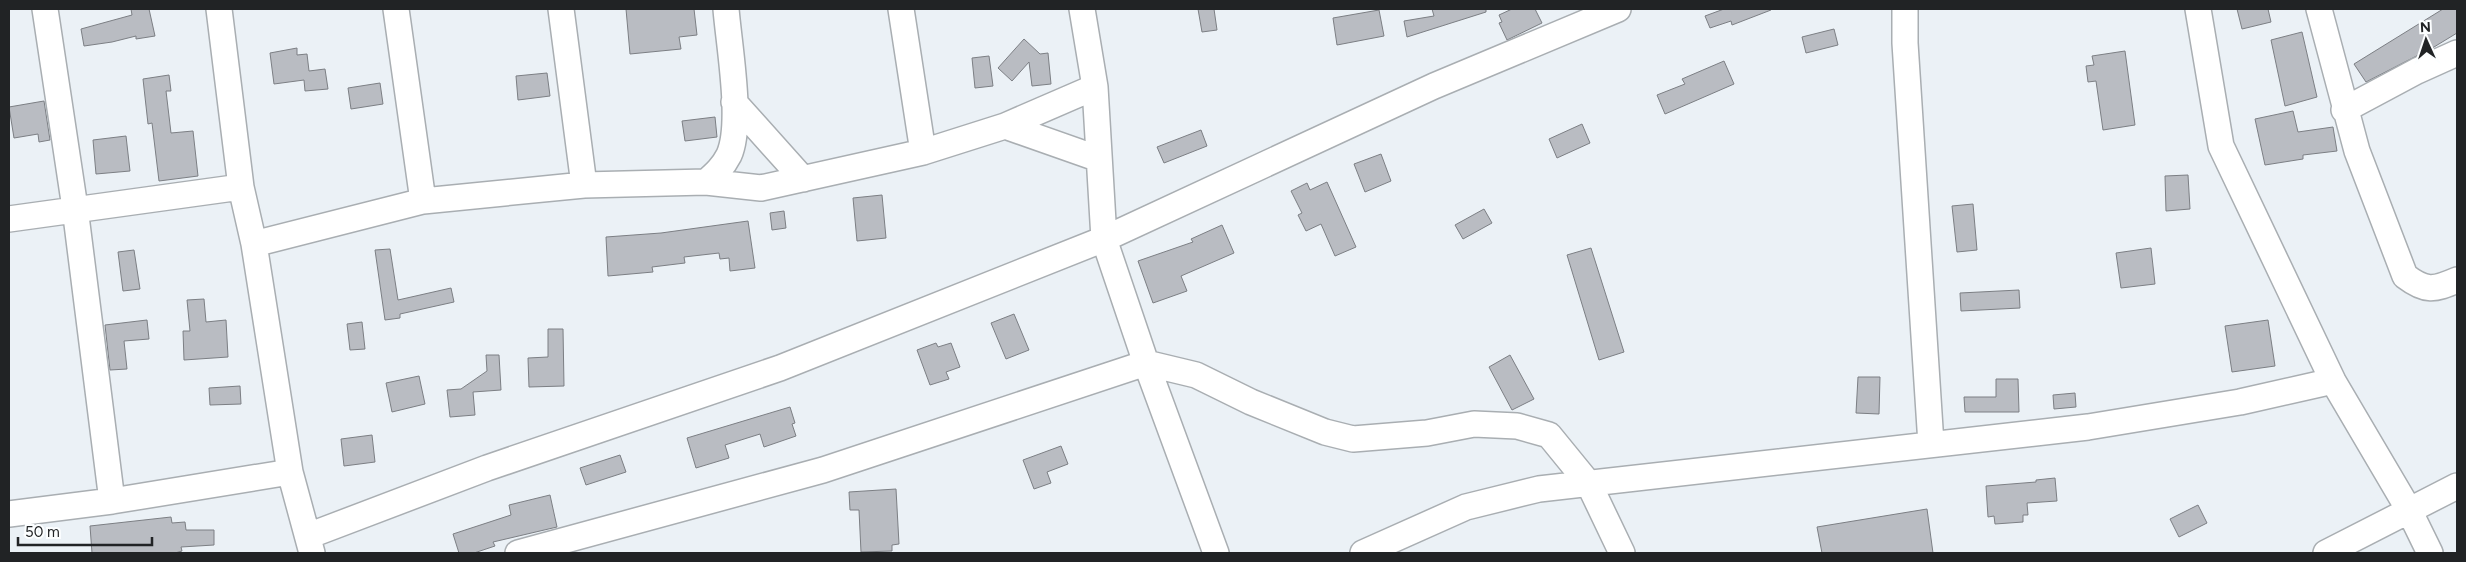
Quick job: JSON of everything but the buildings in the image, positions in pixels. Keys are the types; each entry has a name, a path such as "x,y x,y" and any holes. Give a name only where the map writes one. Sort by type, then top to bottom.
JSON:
{"street":[{"path":"45,9 75,208 112,501"},
{"path":"219,9 242,187 254,244 290,472 310,545 487,468 780,368 1104,239 1434,86 1618,9"},
{"path":"396,9 423,201"},
{"path":"561,9 584,185"},
{"path":"706,182 721,169 729,155 734,138 734,102 726,9"},
{"path":"901,9 923,152"},
{"path":"1082,9 1095,87 1104,239 1146,363 1216,553"},
{"path":"1905,9 1905,43 1931,444"},
{"path":"2198,9 2221,146 2332,381 2409,510 2430,553"},
{"path":"2318,9 2356,151 2405,276 2417,285 2427,289 2457,280"},
{"path":"2344,110 2417,71 2457,53"},
{"path":"254,244 423,201 584,185 706,182 762,188 923,152 1005,126 1095,87"},
{"path":"734,102 803,179"},
{"path":"1005,126 1100,159"},
{"path":"9,219 75,208 242,187"},
{"path":"518,553 823,470 1146,363 1196,375 1260,405 1325,432 1353,439 1427,433 1474,424 1517,426 1549,435 1589,484 1622,553"},
{"path":"1363,553 1466,507 1539,489 2088,427 2240,402 2332,381"},
{"path":"9,514 112,501 290,472"},
{"path":"2326,553 2457,486"}]}
